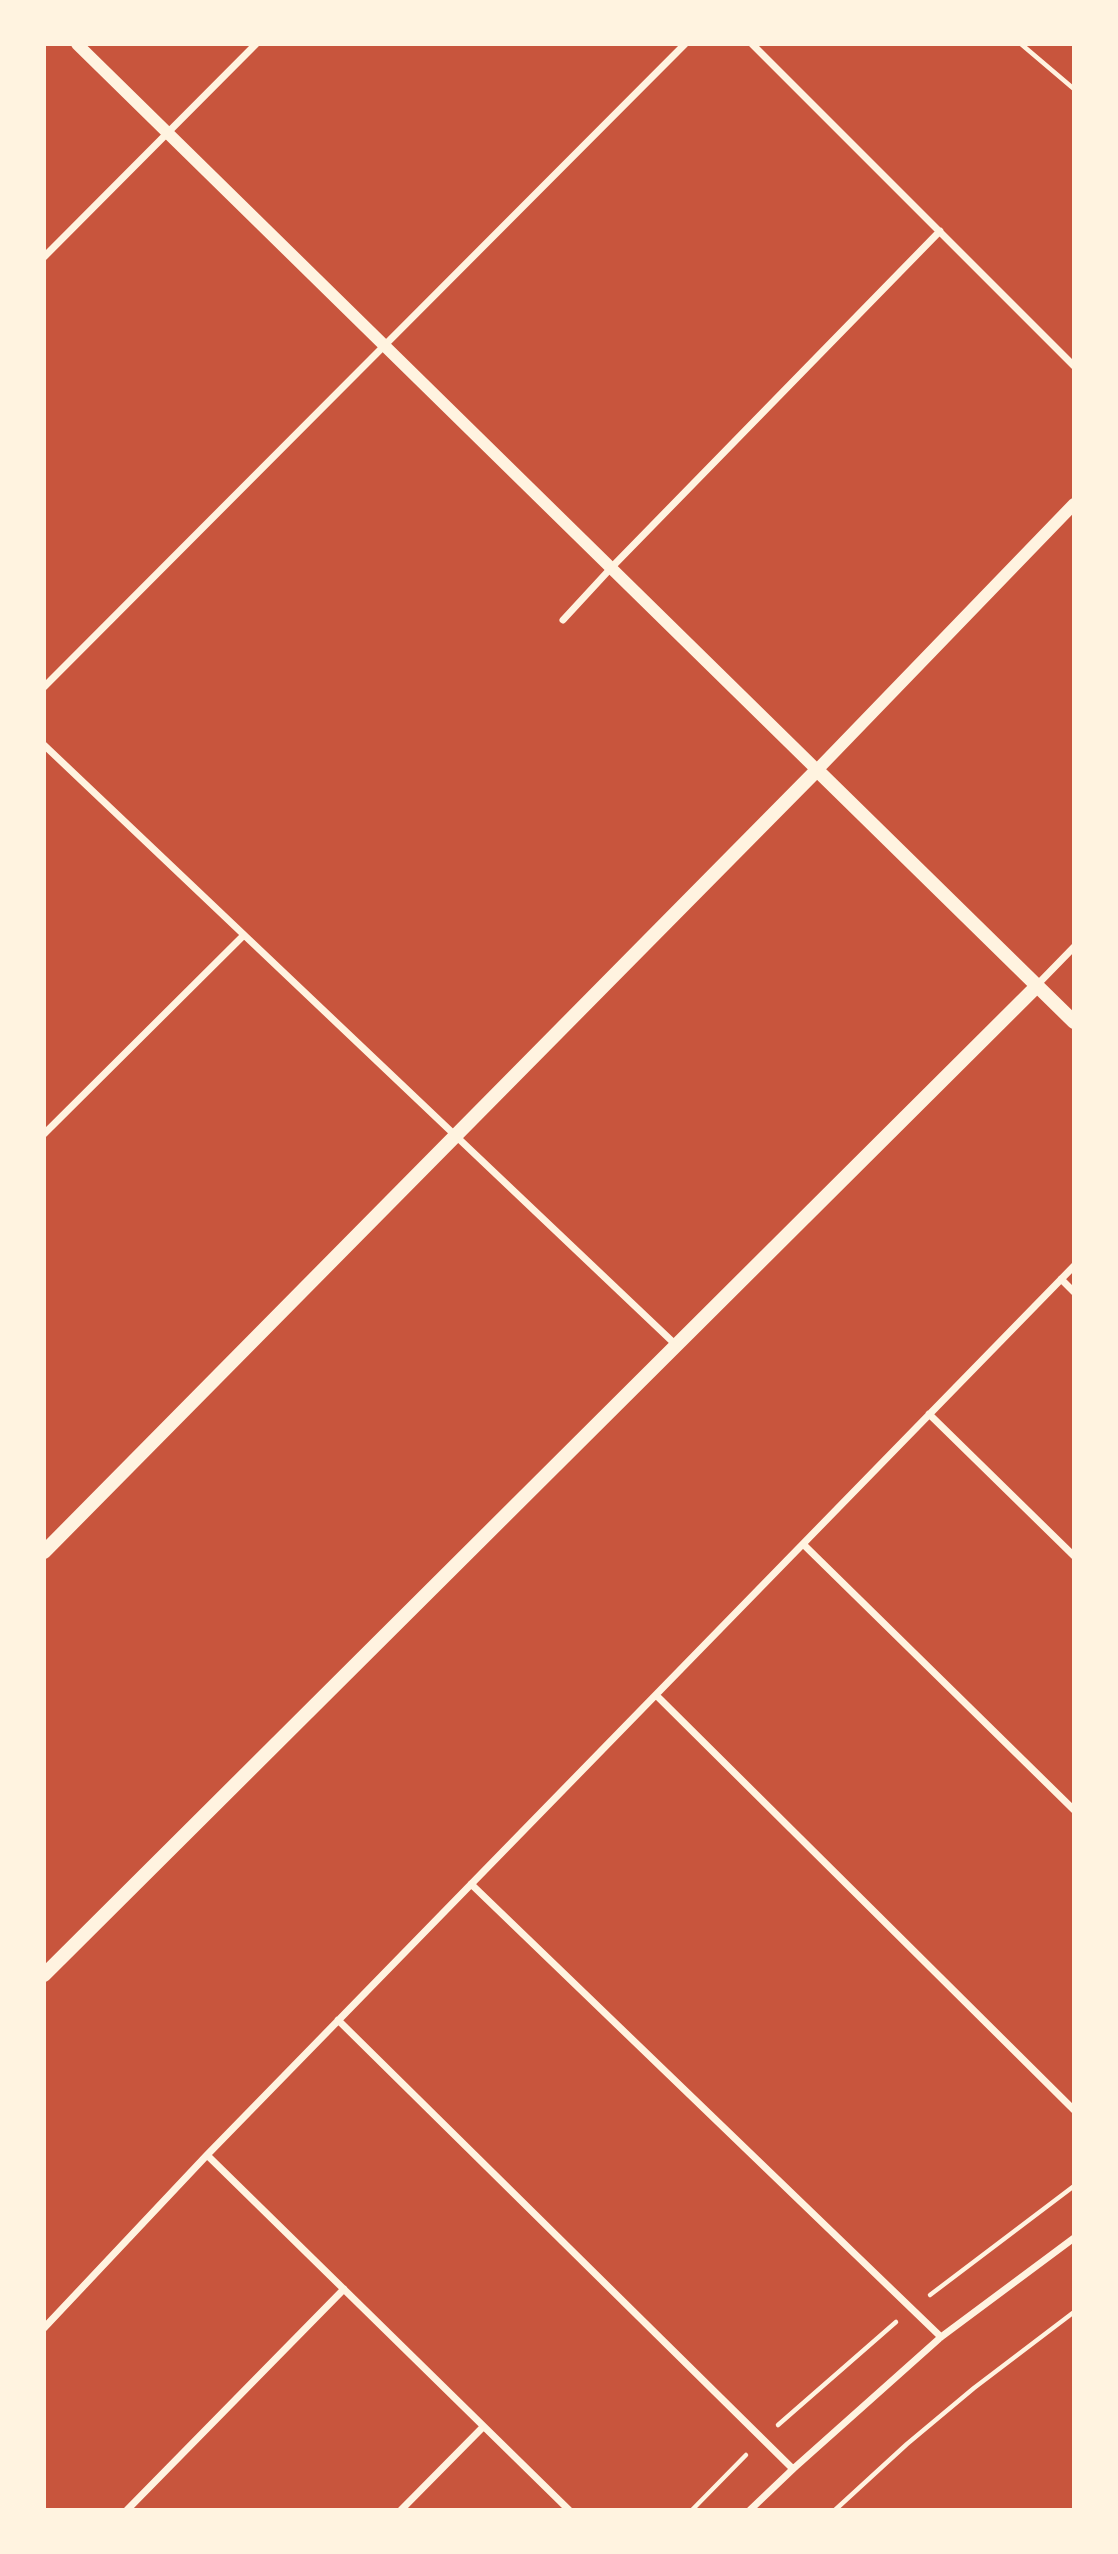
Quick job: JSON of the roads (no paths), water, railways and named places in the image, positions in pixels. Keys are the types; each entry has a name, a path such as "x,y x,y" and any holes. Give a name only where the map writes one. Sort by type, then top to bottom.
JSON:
{"main road":[{"path":"44,1552 817,770 1074,1022"},
{"path":"44,1975 1037,986"}],"street":[{"path":"77,44 817,770 1074,505"},
{"path":"44,257 256,44"},
{"path":"44,687 685,44"},
{"path":"752,44 1074,366"},
{"path":"563,620 940,232"},
{"path":"44,745 676,1345"},
{"path":"44,1134 244,935"},
{"path":"1037,986 1074,947"},
{"path":"44,2328 207,2155 1074,1266"},
{"path":"1061,1279 1074,1293"},
{"path":"929,1414 1074,1556"},
{"path":"803,1544 1074,1810"},
{"path":"656,1695 1074,2110"},
{"path":"471,1884 941,2337"},
{"path":"338,2020 793,2469"},
{"path":"207,2155 569,2510"},
{"path":"750,2510 941,2337 1074,2238"},
{"path":"127,2510 344,2289"},
{"path":"401,2510 483,2427"}]}
